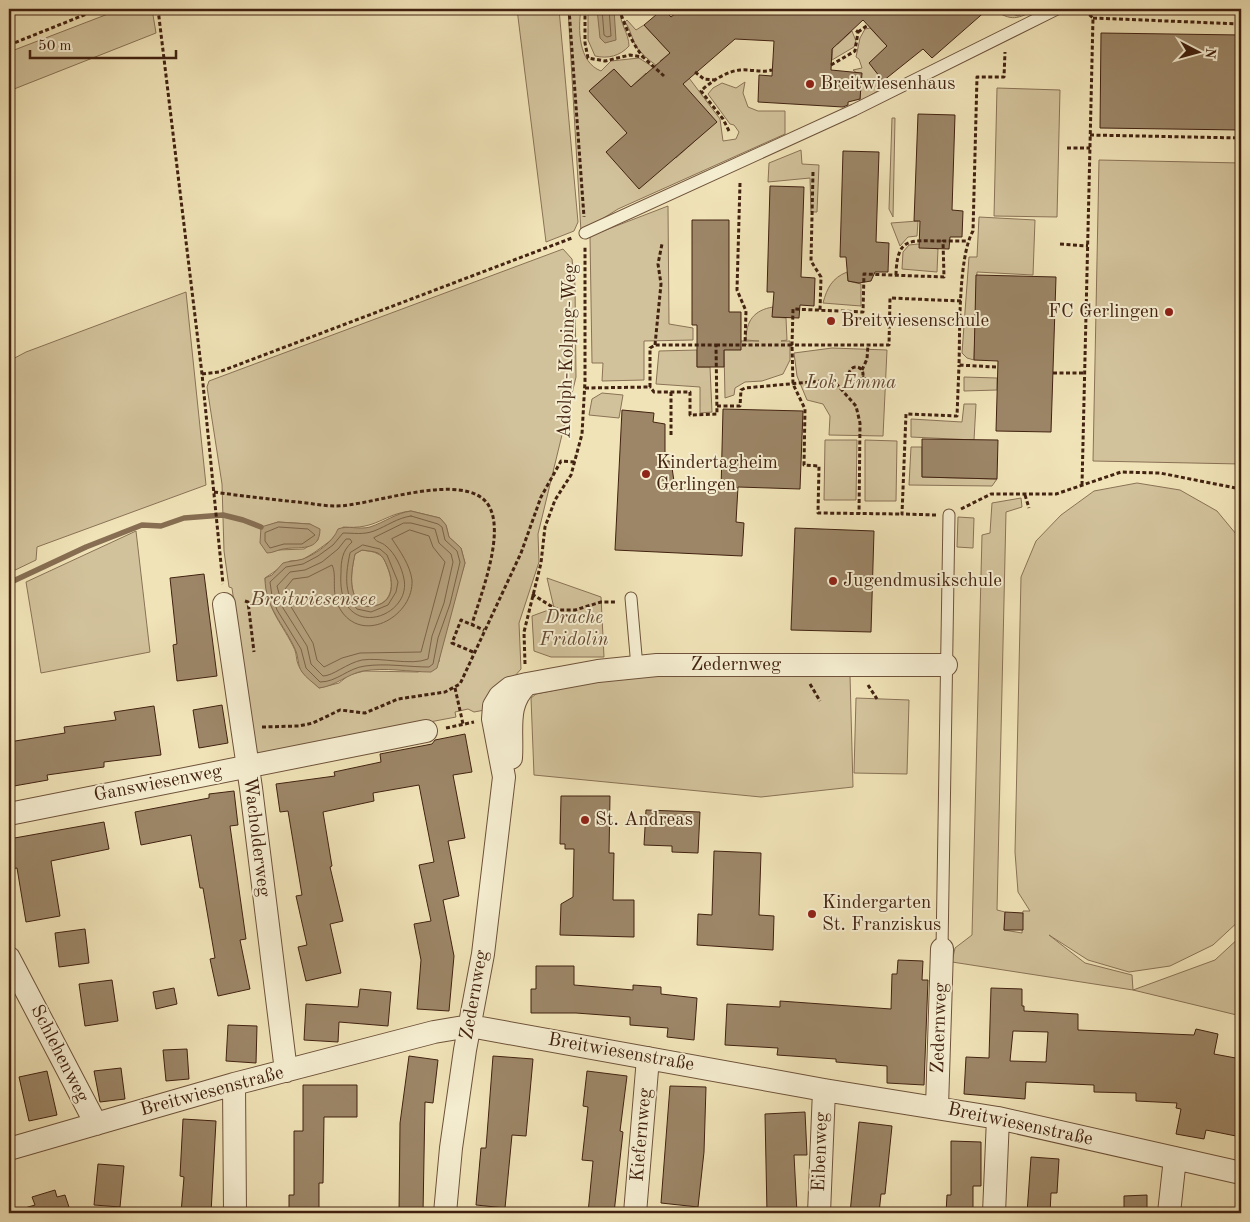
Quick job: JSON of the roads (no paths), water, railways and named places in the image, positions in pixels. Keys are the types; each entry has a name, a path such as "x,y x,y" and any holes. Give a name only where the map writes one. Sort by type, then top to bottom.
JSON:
{"street":[{"name":"Wacholderweg","path":"224,604 286,1071"},
{"name":"Zedernweg","path":"445,1213 451,1148 483,954 504,777 511,763 510,719 514,702 520,691 528,684 598,671 657,665 946,665"},
{"name":"Ganswiesenweg","path":"9,814 426,731"},
{"name":"Zedernweg","path":"937,1107 942,949"},
{"name":"Schlehenweg","path":"9,958 96,1124"},
{"name":"Breitwiesenstraße","path":"9,1149 234,1084 434,1032 470,1026 824,1090 998,1118 1241,1173"},
{"name":"Kiefernweg","path":"635,1213 648,1058"},
{"path":"234,1084 235,1213"},
{"name":"Eibenweg","path":"819,1213 824,1090"},
{"path":"994,1213 998,1118"},
{"path":"1169,1213 1175,1158"}],"lane":[{"path":"585,233 854,110 1057,9"},
{"path":"942,949 946,815 949,515"},
{"path":"631,598 637,667"}],"water":[{"path":"597,9 614,9 616,40 605,43 600,38"},
{"name":"Breitwiesensee","path":"411,511 440,518 446,525 449,537 461,548 465,563 437,668 431,672 363,671 331,685 319,688 300,669 291,640 268,598 265,578 272,575 283,563 303,559 318,551 328,543 338,529 370,527","holes":["362,550 378,553 385,560 390,574 391,590 389,596 379,605 361,606 352,588 355,554"]},
{"path":"278,522 310,524 320,529 319,537 316,542 307,547 283,549 267,553 260,543 261,527"}],"waterway":[{"path":"9,583 86,547 142,525 161,526 184,518 223,515 261,527"}],"place":[{"name":"Breitwiesenhaus","path":"810,84"},
{"name":"FC Gerlingen","path":"1169,312"},
{"name":"Breitwiesenschule","path":"831,321"},
{"name":"Kindertagheim Gerlingen","path":"646,474"},
{"name":"Jugendmusikschule","path":"833,581"},
{"name":"St. Andreas","path":"585,820"},
{"name":"Kindergarten St. Franziskus","path":"812,914"}],"park label":[{"name":"Lok Emma","path":"851,383"},
{"name":"Drache Fridolin","path":"574,629"}]}
